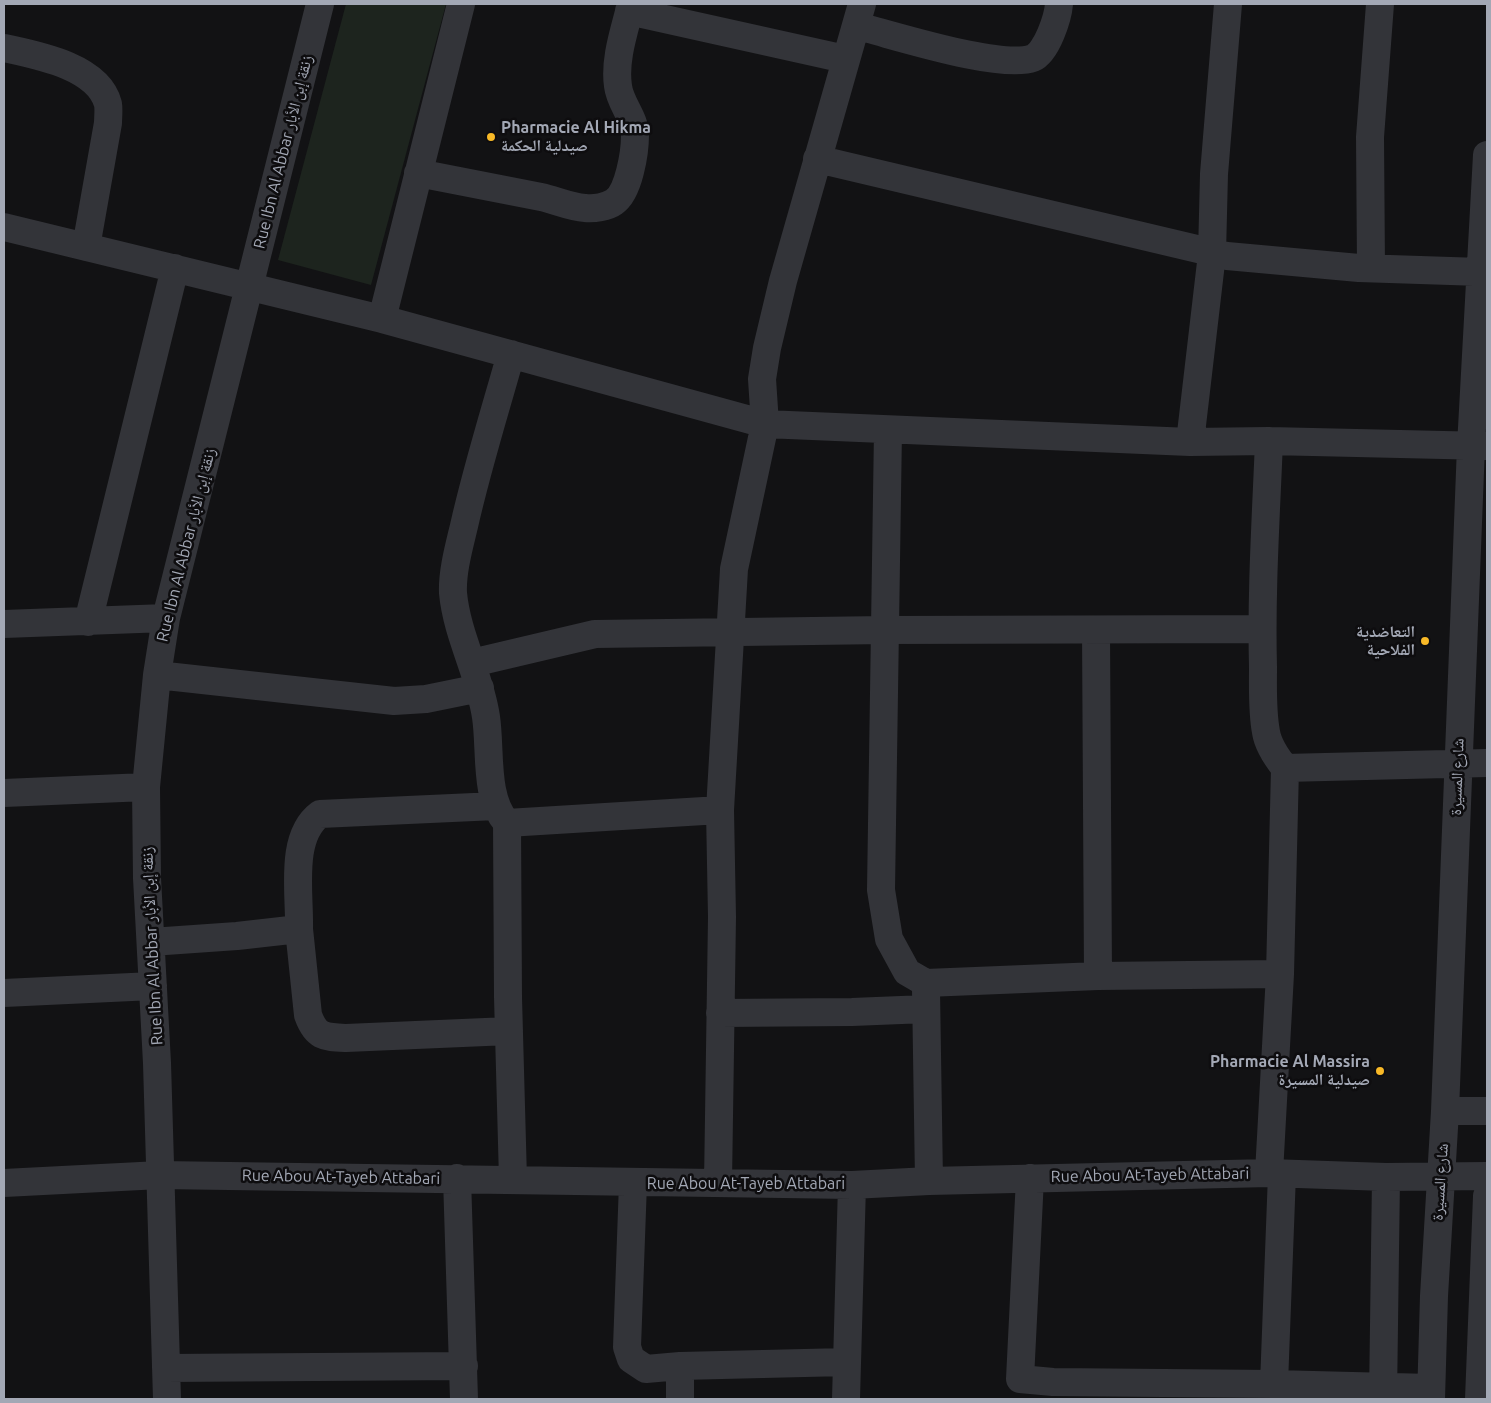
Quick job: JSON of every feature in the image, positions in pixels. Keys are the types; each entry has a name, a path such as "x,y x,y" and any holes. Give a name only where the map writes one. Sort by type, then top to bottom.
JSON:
{"street":[{"name":"Rue Ibn Al Abbar زنقة إبن الأبار","path":"167,1399 153,986 147,878 146,787 157,675 166,618 320,4"},
{"path":"382,319 460,4"},
{"path":"718,1183 722,917 720,810 734,569 765,424 762,379 768,348 783,281 845,59 860,15 993,60 1017,62 1036,57 1048,41 1058,13 1059,4"},
{"path":"1190,442 1212,254 1214,174 1228,4"},
{"path":"1371,268 1370,137 1380,4"},
{"path":"418,173 584,208 600,207 615,202 626,184 632,163 635,134 632,120 624,106 618,86 621,47 630,7 845,59"},
{"path":"4,48 49,58 81,73 96,84 108,104 108,124 86,247"},
{"name":"شارع المسيرة","path":"1431,1394 1440,1177 1445,1111 1457,764 1479,446 1481,272 1487,155"},
{"path":"818,159 1212,254 1371,268 1481,272"},
{"path":"4,227 382,319 765,424 1190,442 1269,441 1479,446"},
{"path":"88,622 175,268"},
{"path":"511,354 472,490 458,555 453,592 460,630 476,675 486,717 491,790 502,814 513,1179"},
{"path":"888,430 881,890 889,939 908,972 926,996 929,1181"},
{"path":"1269,441 1262,630 1266,732 1276,756 1286,768 1276,1173 1274,1384"},
{"path":"4,624 166,618"},
{"path":"157,675 394,702 426,699 476,675 595,634 885,630 1262,630"},
{"path":"1096,631 1098,976"},
{"path":"1286,768 1487,763"},
{"path":"4,793 146,787"},
{"path":"509,1032 331,1038 319,1034 313,1028 308,1014 299,928 299,864 302,838 309,822 320,814 502,814 720,810"},
{"path":"151,942 237,936 299,928"},
{"path":"720,1013 926,996 1098,976 1280,974"},
{"path":"4,993 153,986"},
{"path":"1445,1111 1487,1111"},
{"name":"Rue Abou At-Tayeb Attabari","path":"4,1183 160,1175 852,1185 1030,1178 1276,1173 1386,1178 1487,1176"},
{"path":"456,1178 464,1399"},
{"path":"1030,1178 1020,1389 1053,1382 1201,1391 1274,1384 1383,1393 1431,1394"},
{"path":"1383,1393 1386,1178"},
{"path":"633,1183 627,1347 631,1359 646,1369 680,1366 846,1362"},
{"path":"846,1399 852,1185"},
{"path":"1479,1399 1487,1196"},
{"path":"166,1368 464,1366"},
{"path":"680,1366 680,1399"}],"shaded area":[{"path":"346,4 446,4 371,285 278,260"}],"place":[{"name":"Pharmacie Al Hikma صيدلية الحكمة","path":"491,137"},
{"name":"التعاضدية الفلاحية","path":"1425,641"},
{"name":"Pharmacie Al Massira صيدلية المسيرة","path":"1380,1071"}]}
